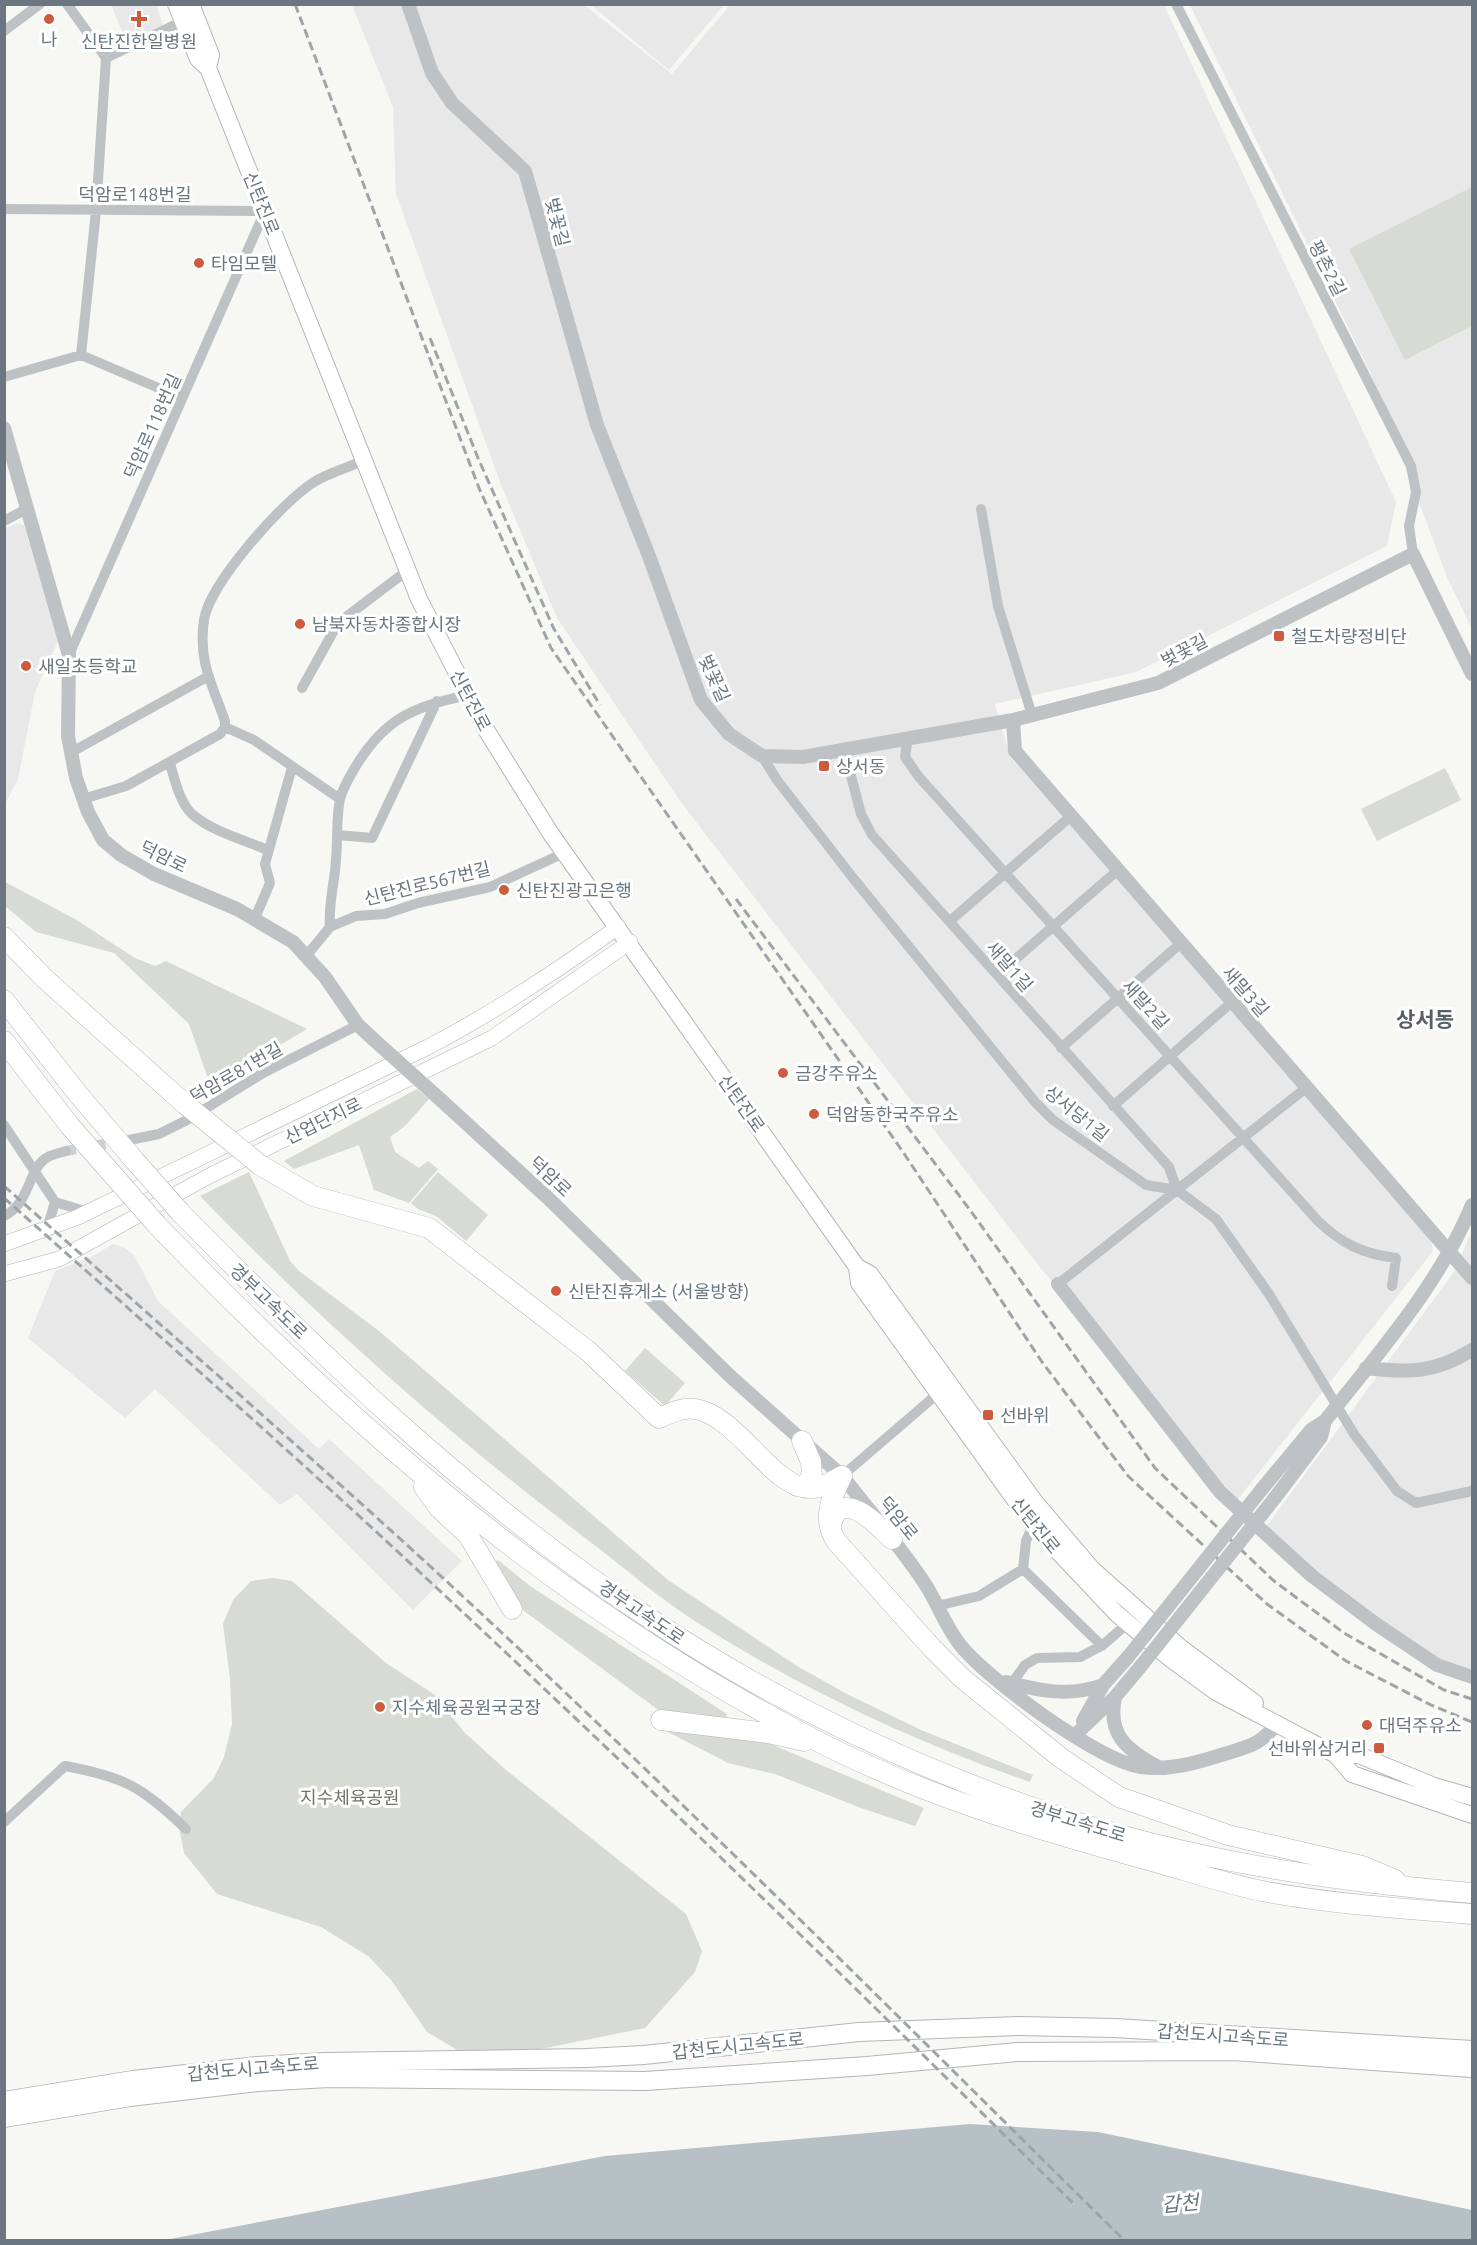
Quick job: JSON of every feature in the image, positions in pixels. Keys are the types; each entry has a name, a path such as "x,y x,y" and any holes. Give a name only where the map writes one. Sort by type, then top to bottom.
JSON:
{"highway":[{"path":"4,937 44,978 185,1104 260,1166 313,1196 429,1228 588,1351 659,1418 673,1412 694,1409 708,1413 739,1437 781,1476 797,1486 821,1487 842,1476"},
{"name":"경부고속도로","path":"4,1000 78,1094 180,1212 345,1373 480,1490 553,1549 633,1608 711,1657 815,1716 891,1753 963,1783 1113,1833 1287,1871 1414,1888 1473,1893"},
{"name":"경부고속도로","path":"4,1041 70,1126 157,1225 309,1377 406,1463 526,1560 678,1663 825,1745 932,1791 1067,1838 1266,1892 1473,1914"},
{"path":"797,1486 805,1486 812,1476 811,1462 802,1441"},
{"path":"406,1463 439,1508 468,1535 512,1609"},
{"path":"842,1476 829,1504 828,1514 832,1535 932,1648 963,1679 1061,1758 1119,1797 1228,1835 1362,1866 1414,1888"},
{"path":"832,1535 834,1516 840,1509 847,1508 869,1518 892,1539"},
{"path":"661,1720 768,1733 825,1745"},
{"name":"갑천도시고속도로","path":"4,2101 133,2080 257,2066 325,2062 621,2056 859,2032 1019,2026 1115,2028 1473,2050"},
{"name":"갑천도시고속도로","path":"4,2118 130,2097 258,2082 328,2078 645,2081 867,2066 1018,2052 1113,2049 1232,2051 1473,2068"}],"main road":[{"name":"신탄진로","path":"176,4 198,59 208,68 419,599 484,728 564,853 630,942 856,1267 859,1283 1035,1502 1092,1569 1181,1648 1230,1683 1278,1722"},
{"name":"신탄진로","path":"190,4 212,55 208,68"},
{"name":"산업단지로","path":"4,1244 88,1212 482,1019 540,982 618,927"},
{"name":"산업단지로","path":"4,1275 59,1259 211,1175 492,1038 630,942"},
{"name":"신탄진로","path":"943,1389 1033,1525 1128,1623 1172,1660 1216,1692 1278,1722 1336,1755 1352,1774 1473,1815"},
{"name":"신탄진로","path":"1336,1755 1359,1755 1434,1786 1473,1797"}],"street":[{"path":"4,31 40,4"},
{"path":"67,4 106,58 96,211 81,355"},
{"name":"벚꽃길","path":"408,4 432,73 452,103 525,171 597,425 649,556 701,700 729,735 762,756 803,757 1013,720 1158,683 1413,554"},
{"name":"평촌2길","path":"1176,4 1411,466 1416,492 1409,526 1413,554"},
{"path":"106,58 183,21"},
{"name":"덕암로148번길","path":"4,209 265,211"},
{"name":"덕암로118번길","path":"69,655 265,211"},
{"path":"4,377 81,355 182,398"},
{"name":"덕암로","path":"4,428 69,655 70,753 83,799 103,840 121,855 154,874 255,918 293,942 307,956 358,1025 548,1198 731,1377 842,1476 892,1539 938,1606 962,1646 998,1680 1075,1735 1116,1759 1139,1767 1161,1769 1205,1761 1262,1742 1278,1722"},
{"path":"340,799 254,740 225,727 207,677 204,616 229,568 275,518 314,482 364,460"},
{"path":"4,521 28,508"},
{"path":"981,509 998,606 1032,715"},
{"path":"1413,554 1473,675"},
{"path":"302,688 338,623 408,570"},
{"path":"70,753 207,677"},
{"path":"330,927 328,909 338,835 340,799 344,786 377,735 411,711 437,701 468,695"},
{"path":"338,835 372,838 437,701"},
{"name":"새말3길","path":"1013,720 1015,751 1473,1278"},
{"path":"83,799 126,786 206,743 220,734 225,727"},
{"name":"새말2길","path":"908,737 905,757 919,777 1331,1234 1348,1246 1366,1253 1396,1258 1392,1286"},
{"name":"새말1길","path":"844,749 861,814 872,835 1168,1167 1177,1190"},
{"name":"상서당1길","path":"762,756 777,780 853,878 1035,1102 1053,1120 1146,1185 1177,1190 1216,1219 1269,1294 1336,1407 1397,1491 1416,1503 1473,1491"},
{"path":"170,763 174,778 191,813 202,821 268,850"},
{"path":"255,918 270,883 264,864 292,766"},
{"path":"950,921 1071,816"},
{"name":"신탄진로567번길","path":"307,956 330,927 356,916 385,914 418,903 490,887 564,853"},
{"path":"997,975 1118,870"},
{"path":"1061,1048 1181,943"},
{"path":"1113,1106 1232,1002"},
{"name":"덕암로81번길","path":"129,1140 159,1134 187,1120 263,1073 358,1025"},
{"path":"1306,1088 1058,1284 1220,1492 1312,1576 1376,1624 1437,1665 1473,1677"},
{"path":"4,1125 55,1202 88,1212"},
{"path":"4,1216 25,1197 36,1171 46,1157 66,1151"},
{"path":"47,1229 55,1202"},
{"path":"1075,1735 1103,1686 1262,1489 1311,1430 1325,1421 1366,1368 1451,1250 1473,1205"},
{"path":"1366,1368 1424,1371 1445,1366 1473,1350"},
{"path":"842,1476 943,1389"},
{"path":"1075,1735 1115,1697 1142,1666 1321,1437 1325,1421"},
{"path":"1023,1569 1026,1541 1033,1525"},
{"path":"938,1606 979,1596 1023,1569"},
{"path":"1023,1569 1102,1646"},
{"path":"1012,1683 1025,1665 1037,1658 1080,1658 1102,1646 1128,1623"},
{"path":"998,1680 1061,1694 1083,1692 1103,1686"},
{"path":"1115,1697 1112,1713 1114,1728 1122,1741 1161,1769"},
{"path":"4,1822 65,1766 123,1780 158,1802 186,1829"}],"shaded area":[{"name":"신탄진한일병원","path":"111,5 156,5 163,25 127,43"},
{"path":"352,5 584,5 672,74 730,5 1164,5 1396,502 1387,546 1136,672 995,704 1010,757 1430,1231 1433,1251 1238,1499 1220,1485 1039,1266 680,801 557,618 500,482 396,194 393,107"},
{"path":"591,5 724,5 669,70"},
{"path":"1190,5 1472,5 1472,629 1447,577 1372,376"},
{"name":"새일초등학교","path":"18,523 24,525 58,641 35,692 18,779 5,804 4,529"},
{"path":"1472,1231 1472,1672 1443,1662 1363,1608 1314,1572 1266,1527 1454,1272"},
{"path":"113,1244 123,1247 134,1255 158,1301 319,1449 329,1439 462,1561 413,1610 297,1494 280,1505 155,1389 125,1418 28,1338 55,1271 91,1257"}],"green space":[{"path":"1472,187 1472,326 1405,360 1349,249"},
{"path":"1445,768 1461,800 1377,841 1361,809"},
{"path":"5,882 75,919 135,958 155,966 166,961 307,1029 222,1079 207,1076 189,1024 114,953 36,932 5,906"},
{"path":"417,1089 429,1099 405,1126 390,1137 395,1152 419,1168 428,1161 438,1169 409,1203 374,1190 359,1145 294,1169 284,1161"},
{"path":"249,1172 290,1261 299,1271 379,1331 668,1580 797,1666 847,1694 921,1730 1033,1775 1030,1782 902,1732 820,1693 740,1649 672,1605 537,1501 388,1376 292,1288 200,1196"},
{"path":"438,1172 488,1215 466,1241 436,1216 418,1209 411,1203"},
{"path":"645,1348 685,1383 665,1406 625,1371"},
{"path":"498,1560 530,1586 727,1714 725,1721 665,1715 516,1605 492,1564"},
{"name":"지수체육공원","path":"273,1578 292,1581 386,1663 435,1695 464,1732 506,1770 686,1914 702,1951 695,1972 645,2028 526,2052 464,2054 427,2032 391,1980 368,1956 321,1927 217,1894 184,1853 179,1827 181,1812 214,1778 224,1757 232,1724 230,1679 223,1624 233,1600 251,1581"},
{"path":"669,1725 761,1740 924,1808 915,1826 861,1808 775,1774 728,1763 666,1731"}],"water":[{"name":"갑천","path":"970,2124 1098,2132 1472,2210 1472,2240 165,2240 605,2156"}],"tunnel":[{"path":"66,1151 122,1141"}],"railway":[{"path":"295,4 479,488 551,648 903,1152 1042,1362 1128,1476 1267,1604 1346,1661 1431,1705 1472,1722"},
{"path":"430,338 478,458 554,629 600,705"},
{"path":"736,899 970,1210 1155,1468 1274,1581 1344,1633 1444,1690 1472,1699"},
{"path":"4,1186 325,1471 519,1649 607,1732 1124,2240"},
{"path":"4,1198 269,1434 590,1732 1073,2203"}],"place":[{"name":"나","path":"49,19"},
{"name":"신탄진한일병원","path":"139,19"},
{"name":"타임모텔","path":"199,263"},
{"name":"남북자동차종합시장","path":"300,624"},
{"name":"철도차량정비단","path":"1279,636"},
{"name":"새일초등학교","path":"26,666"},
{"name":"상서동","path":"824,766"},
{"name":"신탄진광고은행","path":"504,890"},
{"name":"금강주유소","path":"783,1073"},
{"name":"덕암동한국주유소","path":"814,1114"},
{"name":"신탄진휴게소 (서울방향)","path":"556,1291"},
{"name":"선바위","path":"988,1415"},
{"name":"지수체육공원국궁장","path":"380,1707"},
{"name":"대덕주유소","path":"1367,1725"},
{"name":"선바위삼거리","path":"1379,1748"}],"district":[{"name":"상서동","path":"1425,1019"}]}
